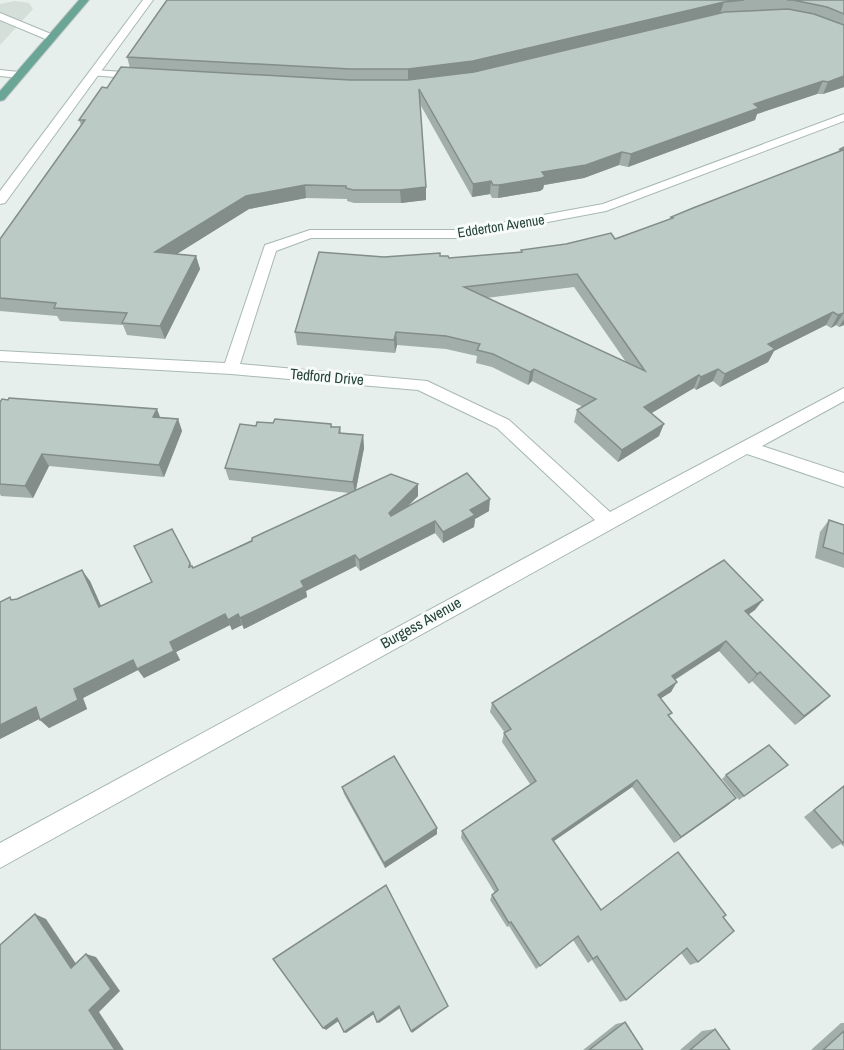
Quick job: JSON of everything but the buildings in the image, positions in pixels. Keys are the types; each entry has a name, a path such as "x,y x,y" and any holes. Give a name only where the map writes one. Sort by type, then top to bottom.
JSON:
{"main road":[{"path":"0,98 84,0"}],"street":[{"path":"0,200 148,0"},
{"path":"0,16 52,38"},
{"path":"0,73 19,75"},
{"path":"94,73 152,76"},
{"name":"Edderton Avenue","path":"231,369 270,248 310,234 462,234 606,207 844,117"},
{"name":"Tedford Drive","path":"0,356 231,369 421,385 503,424 608,520"},
{"name":"Burgess Avenue","path":"0,856 608,520 844,394"},
{"path":"746,447 844,480"}],"shaded area":[{"path":"15,1 29,3 33,9 0,45 0,4"}]}
